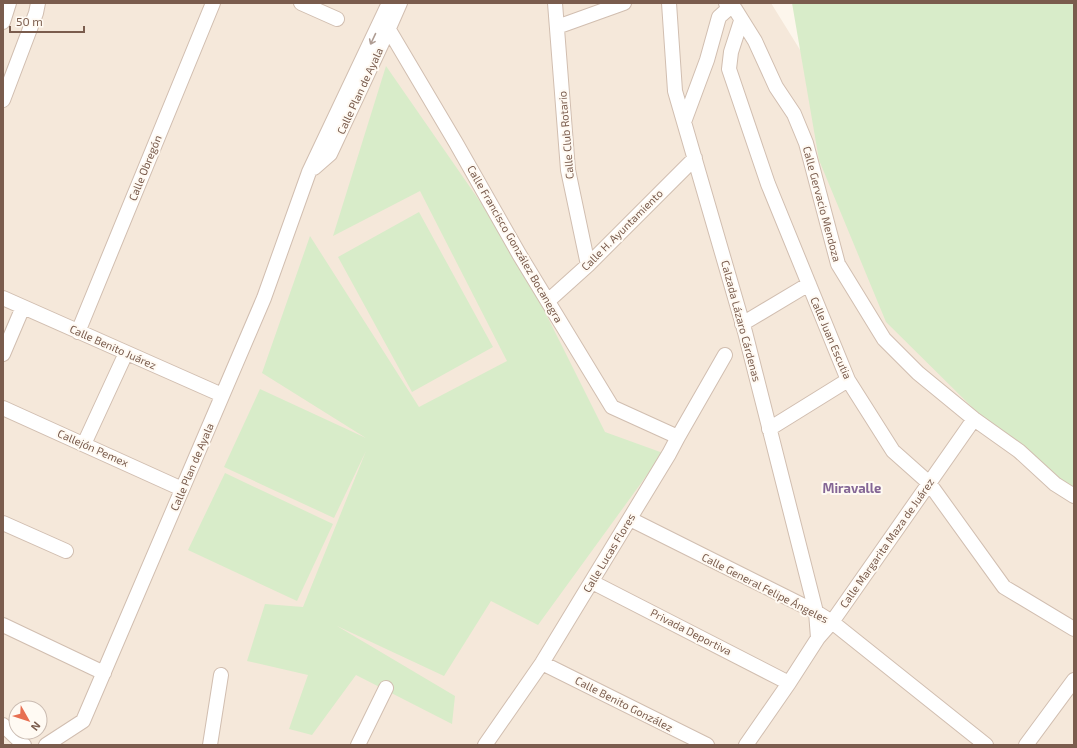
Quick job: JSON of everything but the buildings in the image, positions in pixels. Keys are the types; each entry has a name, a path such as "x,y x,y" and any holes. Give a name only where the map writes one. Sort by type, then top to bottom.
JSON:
{"street":[{"path":"3,22 9,3"},
{"path":"3,100 36,13 38,3"},
{"name":"Calle Obregón","path":"78,332 212,3"},
{"path":"301,3 337,19"},
{"name":"Calle Plan de Ayala","path":"386,23 389,3"},
{"name":"Calle Plan de Ayala","path":"50,745 83,722 264,298 309,172 386,23 400,3"},
{"name":"Calle Club Rotario","path":"556,3 568,170 588,265"},
{"path":"557,27 624,3"},
{"name":"Calzada Lázaro Cárdenas","path":"669,3 675,91 742,324 816,612 818,638"},
{"path":"684,122 720,17 727,6"},
{"name":"Calle Gervacio Mendoza","path":"727,6 735,9 741,21 755,41 776,87 794,114 806,143 838,264 884,339 918,374 974,419 1019,451 1055,484 1074,496"},
{"name":"Calle Juan Escutia","path":"741,21 731,52 729,69 768,184 848,380 893,450 929,483 1004,587 1074,629"},
{"name":"Calle Francisco González Bocanegra","path":"386,23 519,254 612,407 678,437"},
{"name":"Calle H. Ayuntamiento","path":"548,301 588,265 694,158"},
{"path":"742,324 809,284"},
{"name":"Calle Benito Juárez","path":"3,298 222,395"},
{"path":"3,354 23,307"},
{"path":"84,444 126,353"},
{"name":"Calle Lucas Flores","path":"485,745 542,663 630,520 725,355"},
{"path":"769,429 848,380"},
{"name":"Callejón Pemex","path":"3,408 182,489"},
{"name":"Calle Margarita Maza de Juárez","path":"746,745 818,638 832,622 974,419"},
{"name":"Calle General Felipe Ángeles","path":"630,520 816,612 832,622 986,745"},
{"path":"3,523 66,551"},
{"name":"Privada Deportiva","path":"590,585 787,686"},
{"path":"3,625 104,673"},
{"name":"Calle Benito González","path":"542,663 706,745"},
{"path":"210,745 221,675"},
{"path":"1026,745 1074,680"},
{"path":"358,745 386,688"},
{"path":"3,725 24,745"}],"shaded area":[{"path":"3,3 771,3 960,308 1074,405 1074,745 3,745"}],"green space":[{"path":"792,3 1074,3 1074,487 1057,481 980,415 886,322 819,160"},
{"path":"386,66 515,252 605,432 663,453 538,625 491,601 444,676 337,626 455,696 452,724 356,675 312,735 289,729 308,675 247,661 265,604 303,607 366,451 334,518 224,467 260,389 366,438 262,373 310,236 419,407 507,361 420,191 333,236"},
{"path":"419,212 493,347 412,392 338,257"},
{"path":"225,473 333,524 297,601 188,550"}],"district":[{"name":"Miravalle","path":"852,488"}]}
